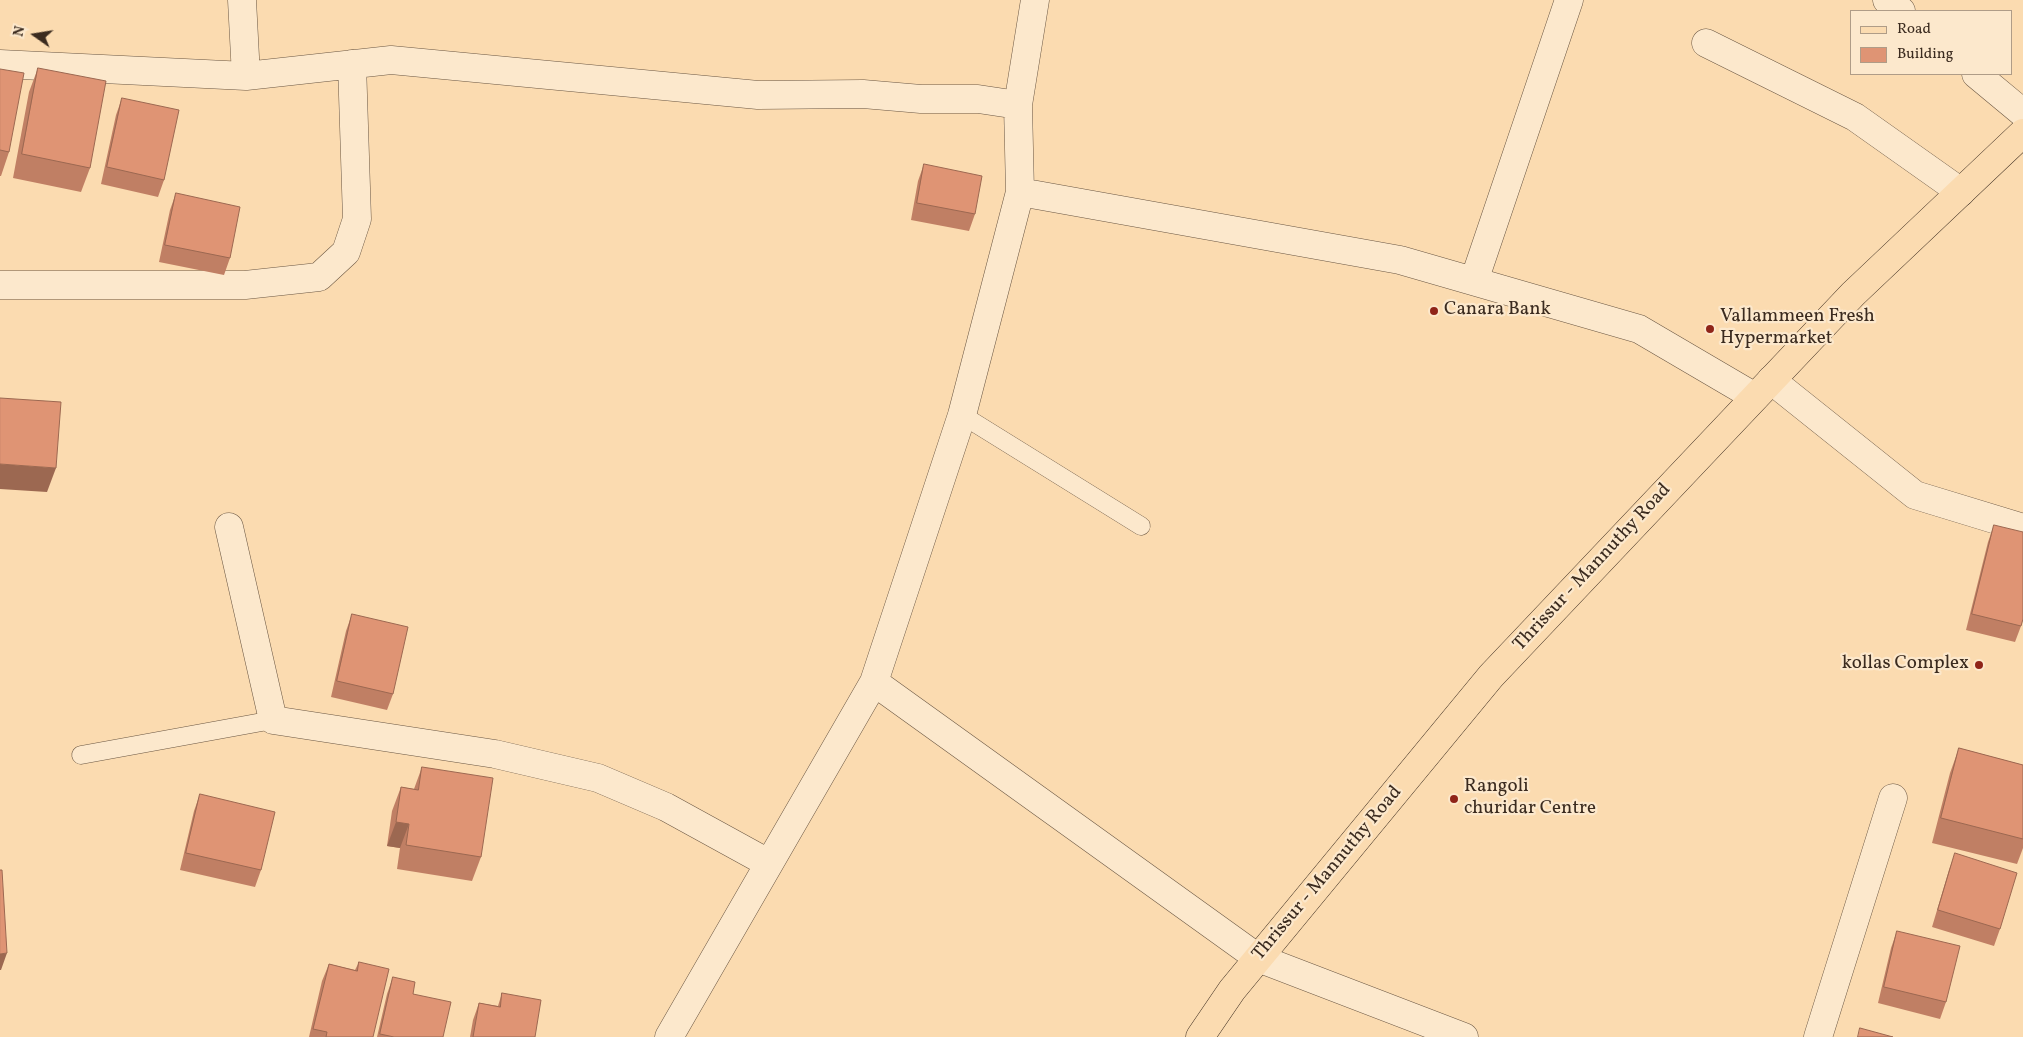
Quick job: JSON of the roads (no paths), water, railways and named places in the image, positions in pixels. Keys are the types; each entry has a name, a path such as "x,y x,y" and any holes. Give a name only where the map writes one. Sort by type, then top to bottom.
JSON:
{"main road":[{"name":"Thrissur - Mannuthy Road","path":"1200,1037 1232,990 1491,676 1853,294 2023,133"}],"street":[{"path":"242,0 246,76"},
{"path":"669,1037 874,682 962,416 1020,192 1018,105 1035,0"},
{"path":"1474,281 1569,0"},
{"path":"1887,0 1900,10"},
{"path":"1706,43 1855,117 1961,192"},
{"path":"0,64 246,76 391,60 758,95 863,94 978,99 1018,105"},
{"path":"0,285 245,285 319,277 346,252 357,219 352,64"},
{"path":"1977,75 2023,112"},
{"path":"1020,192 1400,260 1639,329 1763,388 1915,495 2023,528"},
{"path":"229,527 274,720 494,754 598,778 666,807 768,863"},
{"path":"874,682 1258,958 1464,1037"},
{"path":"1818,1037 1893,798"}],"lane":[{"path":"962,416 1141,526"},
{"path":"81,756 274,720"}],"place":[{"name":"Canara Bank","path":"1434,311"},
{"name":"Vallammeen Fresh Hypermarket","path":"1710,329"},
{"name":"kollas Complex","path":"1979,665"},
{"name":"Rangoli churidar Centre","path":"1454,799"}]}
